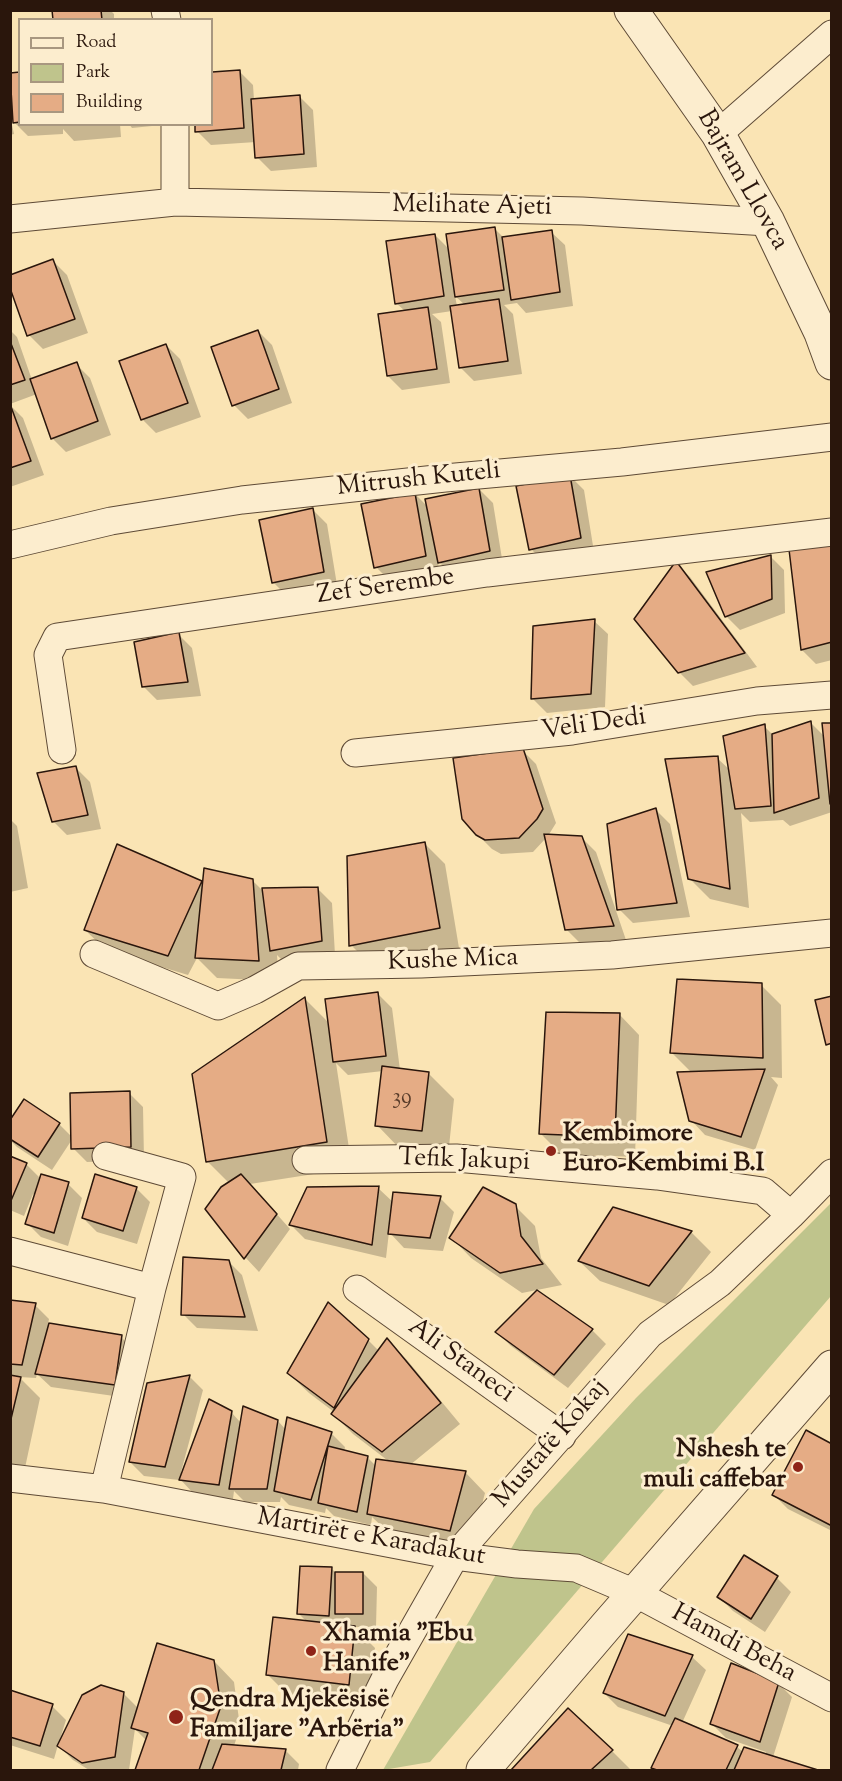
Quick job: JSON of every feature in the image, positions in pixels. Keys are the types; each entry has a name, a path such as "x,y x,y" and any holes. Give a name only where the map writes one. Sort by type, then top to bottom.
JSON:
{"street":[{"name":"Bajram Llovca","path":"631,10 718,134 768,222 821,333 831,363"},
{"path":"718,134 831,34"},
{"path":"175,126 175,202"},
{"name":"Melihate Ajeti","path":"10,219 175,202 582,210 768,222"},
{"name":"Mitrush Kuteli","path":"10,545 111,521 242,500 622,462 831,437"},
{"name":"Zef Serembe","path":"62,750 48,655 57,637 487,573 831,532"},
{"name":"Veli Dedi","path":"356,753 572,731 757,701 831,695"},
{"name":"Kushe Mica","path":"94,954 218,1006 255,990 298,966 421,964 612,955 831,933"},
{"path":"104,1489 152,1288 182,1177 106,1156"},
{"name":"Tefik Jakupi","path":"306,1160 456,1158 657,1176 763,1191 791,1215"},
{"name":"Mustafë Kokaj","path":"340,1770 385,1679 454,1556 650,1334 720,1283 831,1173"},
{"path":"10,1251 152,1288"},
{"name":"Ali Staneci","path":"357,1289 562,1436"},
{"path":"483,1770 830,1370"},
{"name":"Martirët e Karadakut","path":"10,1478 104,1489 454,1556 576,1568 635,1593"},
{"name":"Hamdi Beha","path":"635,1593 831,1698"}],"green space":[{"path":"831,1203 831,1296 430,1762 383,1770 534,1509 636,1398"}],"building":[{"path":"52,10 101,10 102,18 53,18"},
{"path":"240,70 244,128 195,132 195,126 213,126 213,72"},
{"path":"18,72 18,122 13,123 10,73"},
{"path":"300,95 304,154 255,158 251,99"},
{"path":"495,227 504,290 455,297 446,234"},
{"path":"552,230 560,292 511,300 502,237"},
{"path":"435,234 444,296 395,304 386,241"},
{"path":"53,259 75,319 27,336 10,288 10,275"},
{"path":"499,299 508,361 459,368 450,306"},
{"path":"428,307 437,369 387,376 378,314"},
{"path":"258,330 279,389 232,406 211,347"},
{"path":"10,341 25,380 10,385"},
{"path":"166,344 188,403 141,420 119,361"},
{"path":"77,362 98,421 51,439 30,379"},
{"path":"10,404 31,461 10,468"},
{"path":"570,475 581,538 529,550 516,486"},
{"path":"479,488 490,551 438,563 425,499"},
{"path":"415,493 426,556 374,568 361,504"},
{"path":"313,508 324,572 272,583 259,520"},
{"path":"832,539 832,642 801,650 788,541"},
{"path":"771,555 772,599 725,617 706,572"},
{"path":"676,561 745,653 678,673 634,619"},
{"path":"595,619 591,694 531,699 533,626"},
{"path":"179,632 188,682 142,687 134,642"},
{"path":"811,721 819,798 774,813 772,734"},
{"path":"822,723 832,723 832,804 830,804"},
{"path":"765,724 771,806 735,809 723,736"},
{"path":"523,748 543,809 519,838 485,840 476,835 462,819 453,758"},
{"path":"718,756 730,889 688,879 665,759"},
{"path":"76,766 88,815 52,822 37,773"},
{"path":"656,808 677,903 617,910 607,824"},
{"path":"544,834 582,836 614,926 565,930"},
{"path":"425,842 440,928 349,946 347,856"},
{"path":"117,844 202,881 168,956 84,930"},
{"path":"204,868 253,879 259,961 195,958"},
{"path":"318,887 322,941 270,951 262,888"},
{"path":"677,979 762,983 763,1058 670,1053"},
{"path":"378,992 386,1056 333,1062 325,999"},
{"path":"832,996 832,1043 826,1045 815,1000"},
{"path":"305,997 327,1142 206,1162 192,1074"},
{"path":"546,1012 620,1013 615,1137 539,1134"},
{"path":"382,1066 429,1072 422,1131 375,1126"},
{"path":"765,1069 741,1137 689,1121 677,1072"},
{"path":"130,1091 131,1147 71,1149 70,1093"},
{"path":"24,1099 60,1123 38,1157 10,1139 10,1120"},
{"path":"10,1156 27,1163 10,1203"},
{"path":"41,1174 69,1182 54,1233 25,1224"},
{"path":"95,1174 137,1187 123,1231 82,1218"},
{"path":"241,1174 277,1214 244,1259 205,1209 221,1187"},
{"path":"379,1186 372,1245 289,1225 307,1187"},
{"path":"483,1187 516,1204 521,1236 543,1264 500,1273 449,1238"},
{"path":"393,1192 441,1196 430,1238 388,1234"},
{"path":"613,1207 692,1231 649,1286 578,1261"},
{"path":"183,1257 229,1260 245,1317 181,1315"},
{"path":"537,1290 593,1329 554,1375 495,1332"},
{"path":"10,1300 36,1303 22,1365 10,1364"},
{"path":"328,1302 369,1339 334,1408 287,1373"},
{"path":"49,1323 122,1335 115,1385 35,1374"},
{"path":"387,1338 441,1403 382,1452 331,1414"},
{"path":"10,1375 21,1377 10,1423"},
{"path":"190,1375 165,1467 129,1462 147,1383"},
{"path":"209,1399 232,1411 219,1485 179,1480"},
{"path":"243,1406 278,1420 267,1489 229,1489"},
{"path":"287,1417 332,1432 311,1500 274,1491"},
{"path":"806,1430 832,1444 832,1526 772,1495"},
{"path":"328,1446 368,1456 357,1512 318,1503"},
{"path":"376,1459 466,1471 450,1531 367,1514"},
{"path":"744,1555 778,1576 751,1619 717,1597"},
{"path":"300,1566 332,1567 329,1616 297,1614"},
{"path":"335,1572 363,1572 363,1614 335,1614"},
{"name":"Xhamia \"Ebu Hanife\"","path":"273,1617 355,1626 349,1685 266,1675"},
{"path":"628,1634 693,1655 665,1716 603,1693"},
{"name":"Qendra Mjekësisë Familjare \"Arbëria\"","path":"157,1643 214,1660 221,1706 199,1770 135,1770 148,1733 131,1728"},
{"path":"731,1663 779,1682 760,1742 710,1724"},
{"path":"101,1685 124,1692 115,1757 82,1763 57,1746 82,1695"},
{"path":"10,1690 53,1704 40,1746 10,1737"},
{"path":"568,1708 613,1750 591,1770 511,1770"},
{"path":"675,1718 738,1745 726,1770 657,1770 651,1768"},
{"path":"222,1744 286,1749 281,1770 212,1770"},
{"path":"744,1747 818,1770 734,1770"}],"place":[{"name":"Kembimore Euro-Kembimi B.I","path":"551,1151"},
{"name":"Nshesh te muli caffebar","path":"798,1467"},
{"name":"Xhamia \"Ebu Hanife\"","path":"311,1651"},
{"name":"Qendra Mjekësisë Familjare \"Arbëria\"","path":"176,1717"}]}
